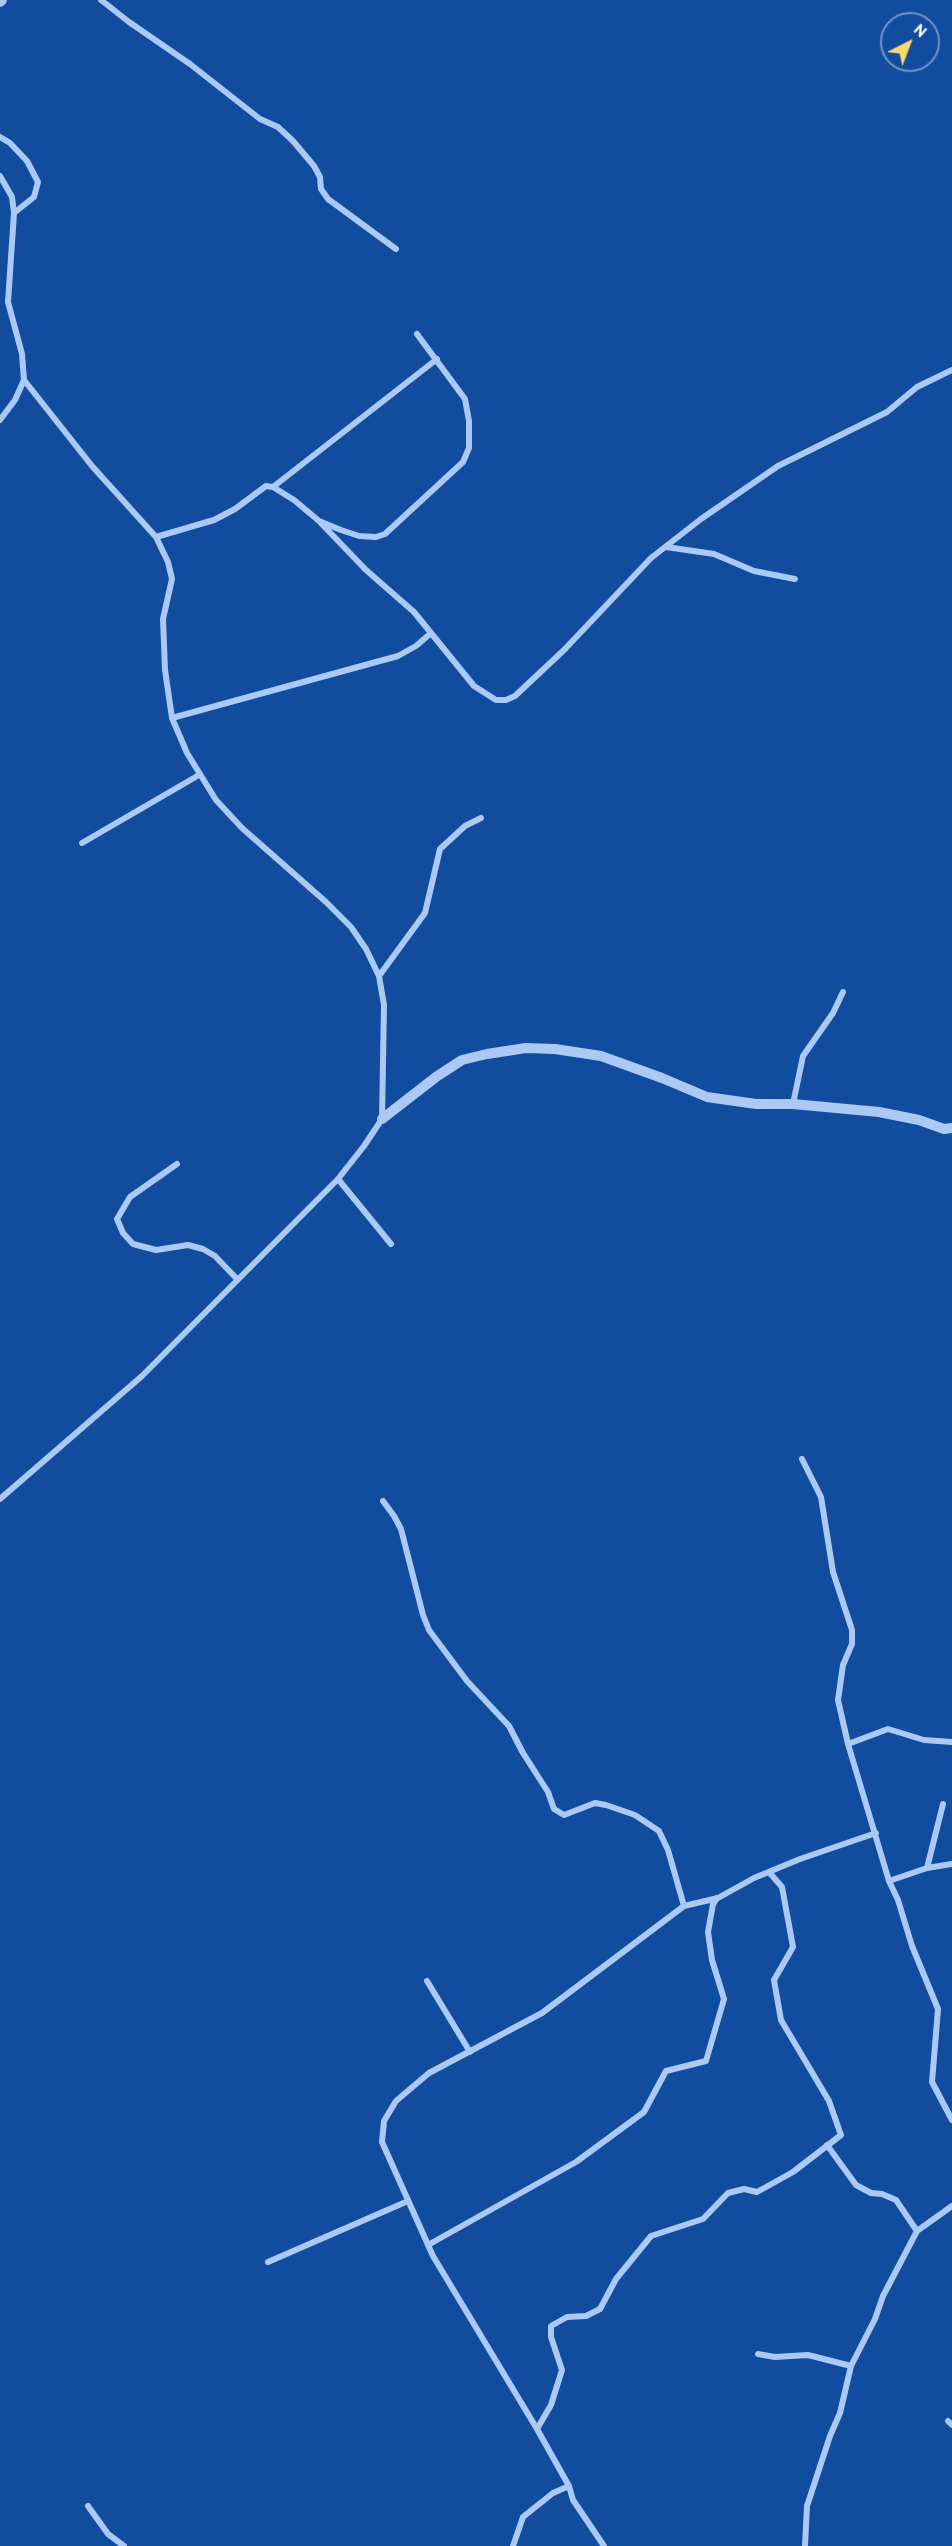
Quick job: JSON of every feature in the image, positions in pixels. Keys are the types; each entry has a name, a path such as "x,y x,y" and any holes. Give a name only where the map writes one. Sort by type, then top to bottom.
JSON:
{"street":[{"path":"101,0 190,64 260,119 278,128 294,141 314,166 320,177 321,189 328,199 396,249"},
{"path":"0,137 10,143 27,161 38,182 34,197 14,213"},
{"path":"0,176 12,197 14,213 8,302 22,354 24,380 15,400 0,420"},
{"path":"319,521 359,536 376,537 385,534 463,462 469,448 470,436 465,399 417,334"},
{"path":"273,487 437,359"},
{"path":"156,537 214,520 235,509 266,486 273,487 294,500 319,521 366,570 414,612 474,686 496,700 506,700 515,696 564,650 651,558 701,519 778,466 887,412 917,387 952,370"},
{"path":"24,380 92,466 156,537 168,562 172,579 163,619 162,637 172,718 199,775 216,800 242,828 351,927 380,976 384,1005 382,1119"},
{"path":"666,547 714,554 754,571 795,579"},
{"path":"172,718 398,656 417,646 432,633"},
{"path":"82,843 199,775"},
{"path":"380,976 425,913 440,849 465,826 481,818"},
{"path":"793,1104 803,1056 832,1013 843,992"},
{"path":"1,1495 142,1376 338,1179 382,1119 462,1060 526,1048 555,1049 601,1056 707,1097 756,1104 793,1104 879,1112 919,1120 950,1130"},
{"path":"177,1164 130,1197 117,1219 123,1233 133,1244 156,1250 188,1245 203,1250 215,1256 237,1279"},
{"path":"338,1179 391,1244"},
{"path":"802,1459 821,1497 833,1572 852,1630 852,1644 843,1665 838,1700 848,1744 889,1881 938,2009 933,2082 952,2120"},
{"path":"383,1502 401,1529 429,1630 466,1681 509,1726 522,1753 548,1792 554,1809 564,1815 595,1803 606,1805 635,1815 659,1831 668,1850 684,1906"},
{"path":"848,1744 888,1729 924,1740 952,1742"},
{"path":"927,1868 943,1804"},
{"path":"604,2546 573,2499 537,2429 428,2245 382,2142 384,2121 396,2101 429,2073 542,2013 684,1906 718,1898 800,1858 876,1833"},
{"path":"889,1881 927,1868 952,1864"},
{"path":"537,2429 551,2405 562,2370 551,2337 551,2326 567,2317 586,2316 600,2309 616,2279 651,2236 703,2219 728,2193 744,2189 757,2192 793,2172 841,2135 829,2101 781,2020 774,1980 793,1947 782,1887 769,1872"},
{"path":"428,2245 576,2162 644,2112 666,2071 706,2061 724,1999 712,1960 708,1932 713,1904 718,1898"},
{"path":"427,1981 470,2052"},
{"path":"827,2145 856,2185 871,2193 882,2194 896,2200 917,2231"},
{"path":"268,2262 408,2201"},
{"path":"805,2546 807,2506 840,2413 851,2366 875,2319 883,2296 917,2231 952,2206"},
{"path":"758,2354 775,2357 808,2355 851,2366"},
{"path":"513,2546 523,2517 553,2493 568,2486"},
{"path":"88,2506 108,2534 124,2546"}]}
